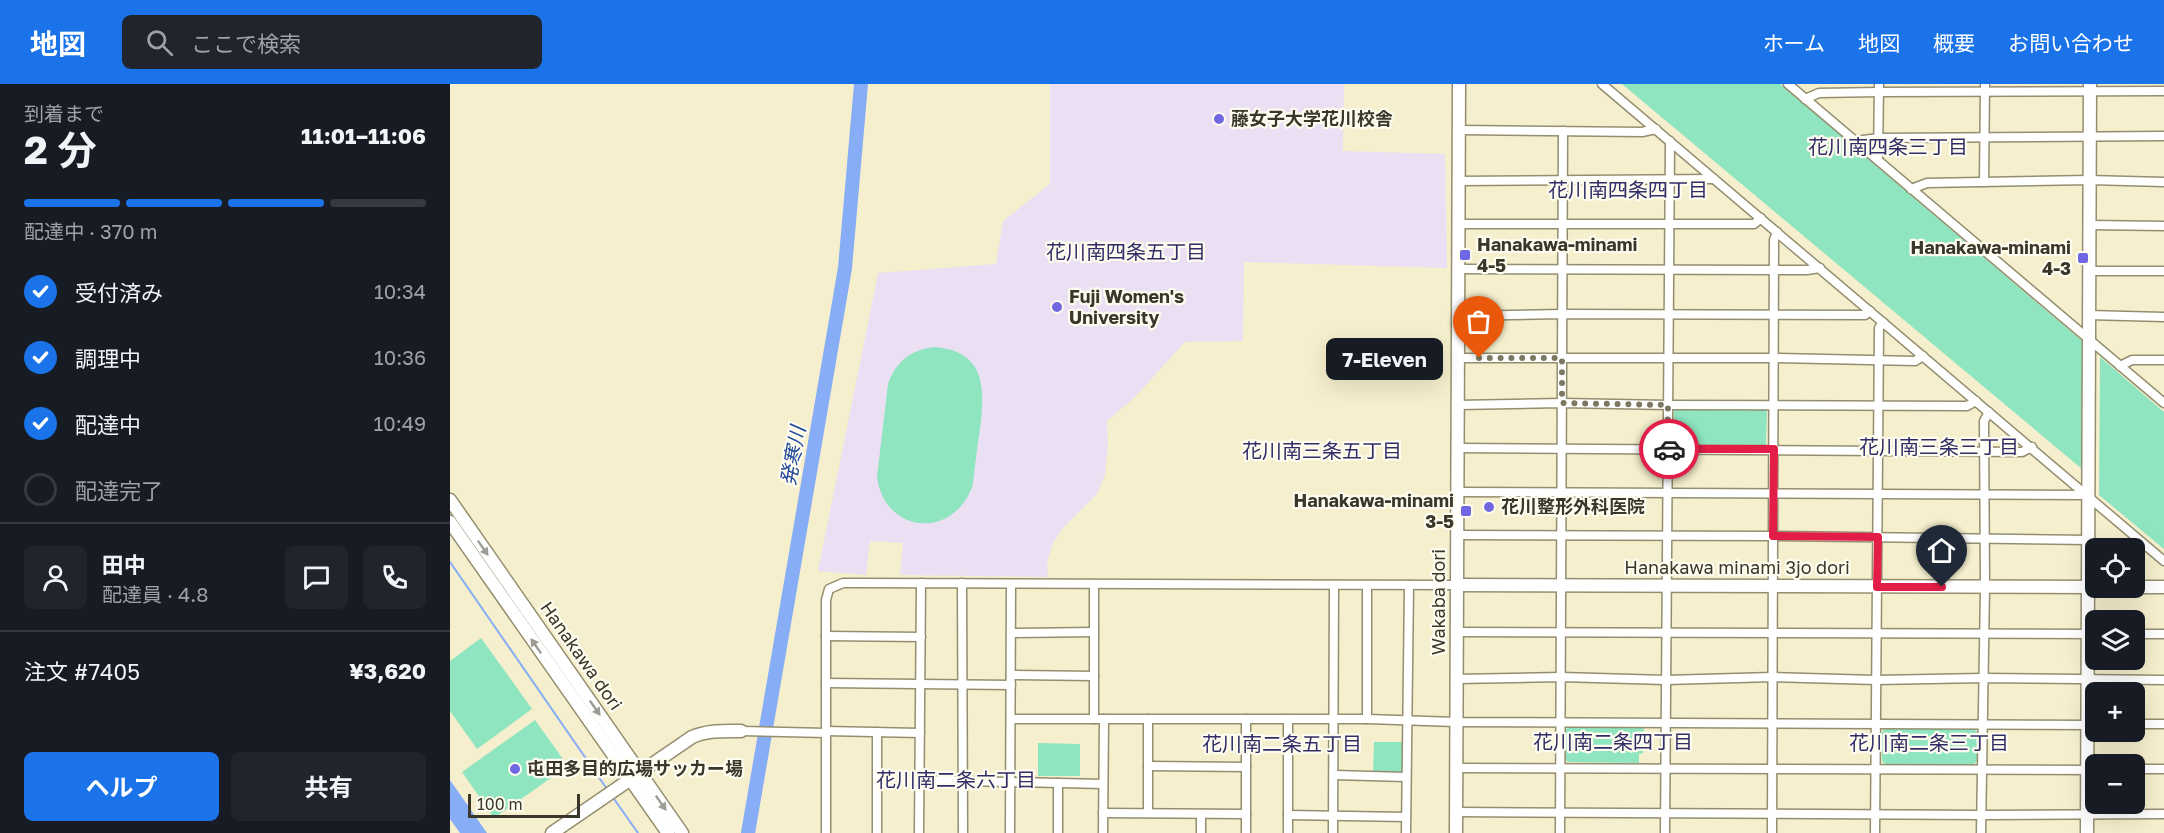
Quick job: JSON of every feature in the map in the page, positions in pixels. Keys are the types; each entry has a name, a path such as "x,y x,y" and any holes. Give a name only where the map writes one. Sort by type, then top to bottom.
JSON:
{"street":[{"name":"Wakaba dori","path":"1456,833 1459,84"},
{"path":"1602,84 2164,561"},
{"path":"1788,84 2164,403"},
{"path":"1805,99 1819,93 1879,88 2090,88 2164,91"},
{"path":"1878,160 1879,88"},
{"path":"1984,182 1985,88"},
{"path":"2088,538 2090,88"},
{"path":"1459,130 1642,132 1656,129"},
{"path":"1560,833 1563,131"},
{"path":"1855,141 1879,138 1985,136 2164,136"},
{"path":"1665,833 1670,141"},
{"path":"1458,181 1714,179"},
{"path":"1911,189 1927,183 2089,180 2164,182"},
{"path":"1458,224 1754,224 1761,218"},
{"path":"2089,225 2164,226"},
{"path":"1772,833 1774,240 1776,232"},
{"path":"1458,269 1562,271 1807,270 1820,268"},
{"path":"2088,271 2164,271"},
{"path":"1458,316 1865,315 1870,311"},
{"path":"2088,315 2164,317"},
{"path":"1875,833 1879,360 1880,328 1883,322"},
{"path":"1458,358 1774,358 1915,361 1923,356"},
{"path":"2120,366 2132,360 2164,360"},
{"path":"1458,405 1562,403 1967,406 1976,401"},
{"path":"1981,833 1985,587 1984,421 1989,412"},
{"path":"1458,448 1878,449 2022,452 2032,447"},
{"path":"1458,492 2088,495"},
{"name":"Hanakawa dori","path":"450,500 635,777 668,833"},
{"name":"Hanakawa dori","path":"450,522 635,777 682,833"},
{"path":"1458,535 2085,540"},
{"path":"826,833 826,600 830,589 836,585 843,583 962,583 1458,585"},
{"path":"919,833 921,583"},
{"path":"962,583 963,833"},
{"path":"1010,833 1011,584"},
{"path":"1094,584 1094,719"},
{"path":"1333,833 1334,585"},
{"path":"1367,585 1367,719"},
{"path":"1406,833 1409,585"},
{"name":"Hanakawa minami 3jo dori","path":"1458,585 2085,587"},
{"path":"2145,587 2164,587"},
{"path":"1457,632 2085,634"},
{"path":"1011,633 1094,633"},
{"path":"2145,634 2164,634"},
{"path":"826,636 921,637"},
{"path":"2088,680 2089,670"},
{"path":"1011,675 1094,676"},
{"path":"1456,679 1561,677 1666,680 1773,677 1876,680 1983,678 2164,680"},
{"path":"826,683 1011,685"},
{"path":"1011,718 2085,725"},
{"path":"1103,833 1104,719"},
{"path":"1148,719 1148,813"},
{"path":"1246,719 1246,833"},
{"path":"1288,719 1288,833"},
{"path":"2145,724 2164,724"},
{"path":"552,833 702,733 741,731 920,732"},
{"path":"877,732 877,833"},
{"path":"1148,766 1246,768"},
{"path":"1456,768 2085,770"},
{"path":"2145,769 2164,769"},
{"path":"1334,775 1406,777"},
{"path":"920,780 1103,784"},
{"path":"1058,783 1058,833"},
{"path":"1456,812 2087,814 2087,833"},
{"path":"1103,813 1246,814"},
{"path":"1201,814 1201,833"},
{"path":"2145,814 2164,814"},
{"path":"1288,815 1406,817"}],"shaded area":[{"name":"Fuji Women's University","path":"1050,84 1344,84 1343,151 1445,154 1447,268 1244,262 1243,341 1185,342 1135,397 1107,421 1108,446 1105,475 1097,494 1063,528 1053,543 1047,563 1048,577 900,575 903,543 870,541 866,575 818,571 878,273 996,264 1003,221 1050,184"}],"green space":[{"path":"1622,84 1780,84 2082,341 2082,469"},
{"path":"934,347 951,350 964,356 973,364 981,386 982,414 973,484 964,502 952,515 937,522 921,523 906,519 893,510 883,496 877,477 888,384 891,376 905,358 918,351"},
{"path":"2100,357 2164,412 2164,549 2099,495"},
{"path":"1674,409 1767,410 1766,445 1674,444"},
{"path":"481,638 532,709 477,749 450,711 450,661"},
{"name":"屯田多目的広場サッカー場","path":"535,720 568,766 494,818 462,772"},
{"path":"1644,726 1643,753 1639,754 1639,763 1568,762 1565,759 1565,730 1569,727"},
{"path":"1885,728 1974,729 1977,732 1977,761 1974,764 1885,764 1882,761 1882,732"},
{"path":"1374,742 1404,742 1405,769 1401,773 1373,773"},
{"path":"1038,743 1080,744 1080,776 1038,776"}],"water":[{"path":"450,780 487,833 460,833 450,819"}],"waterway":[{"name":"発寒川","path":"748,833 845,268 861,84"},
{"path":"450,562 607,789"},
{"path":"612,796 638,833"}],"way so far":[{"path":"1479,358 1562,358 1562,403 1668,405 1667,449 1669,449"}],"place":[{"name":"藤女子大学花川校舎","path":"1219,119"},
{"name":"Hanakawa-minami 4-5","path":"1465,255"},
{"name":"Hanakawa-minami 4-3","path":"2083,258"},
{"name":"Fuji Women's University","path":"1057,307"},
{"name":"7-Eleven","path":"1479,358"},
{"name":"花川整形外科医院","path":"1489,507"},
{"name":"Hanakawa-minami 3-5","path":"1466,511"},
{"name":"屯田多目的広場サッカー場","path":"515,769"}],"district":[{"name":"花川南四条三丁目","path":"1888,147"},
{"name":"花川南四条四丁目","path":"1628,190"},
{"name":"花川南四条五丁目","path":"1126,252"},
{"name":"花川南三条三丁目","path":"1939,447"},
{"name":"花川南三条五丁目","path":"1322,451"},
{"name":"花川南二条四丁目","path":"1613,742"},
{"name":"花川南二条三丁目","path":"1929,743"},
{"name":"花川南二条五丁目","path":"1282,744"},
{"name":"花川南二条六丁目","path":"956,780"}],"route":[{"path":"1669,449 1774,449 1773,536 1878,537 1877,587 1942,587"}]}
